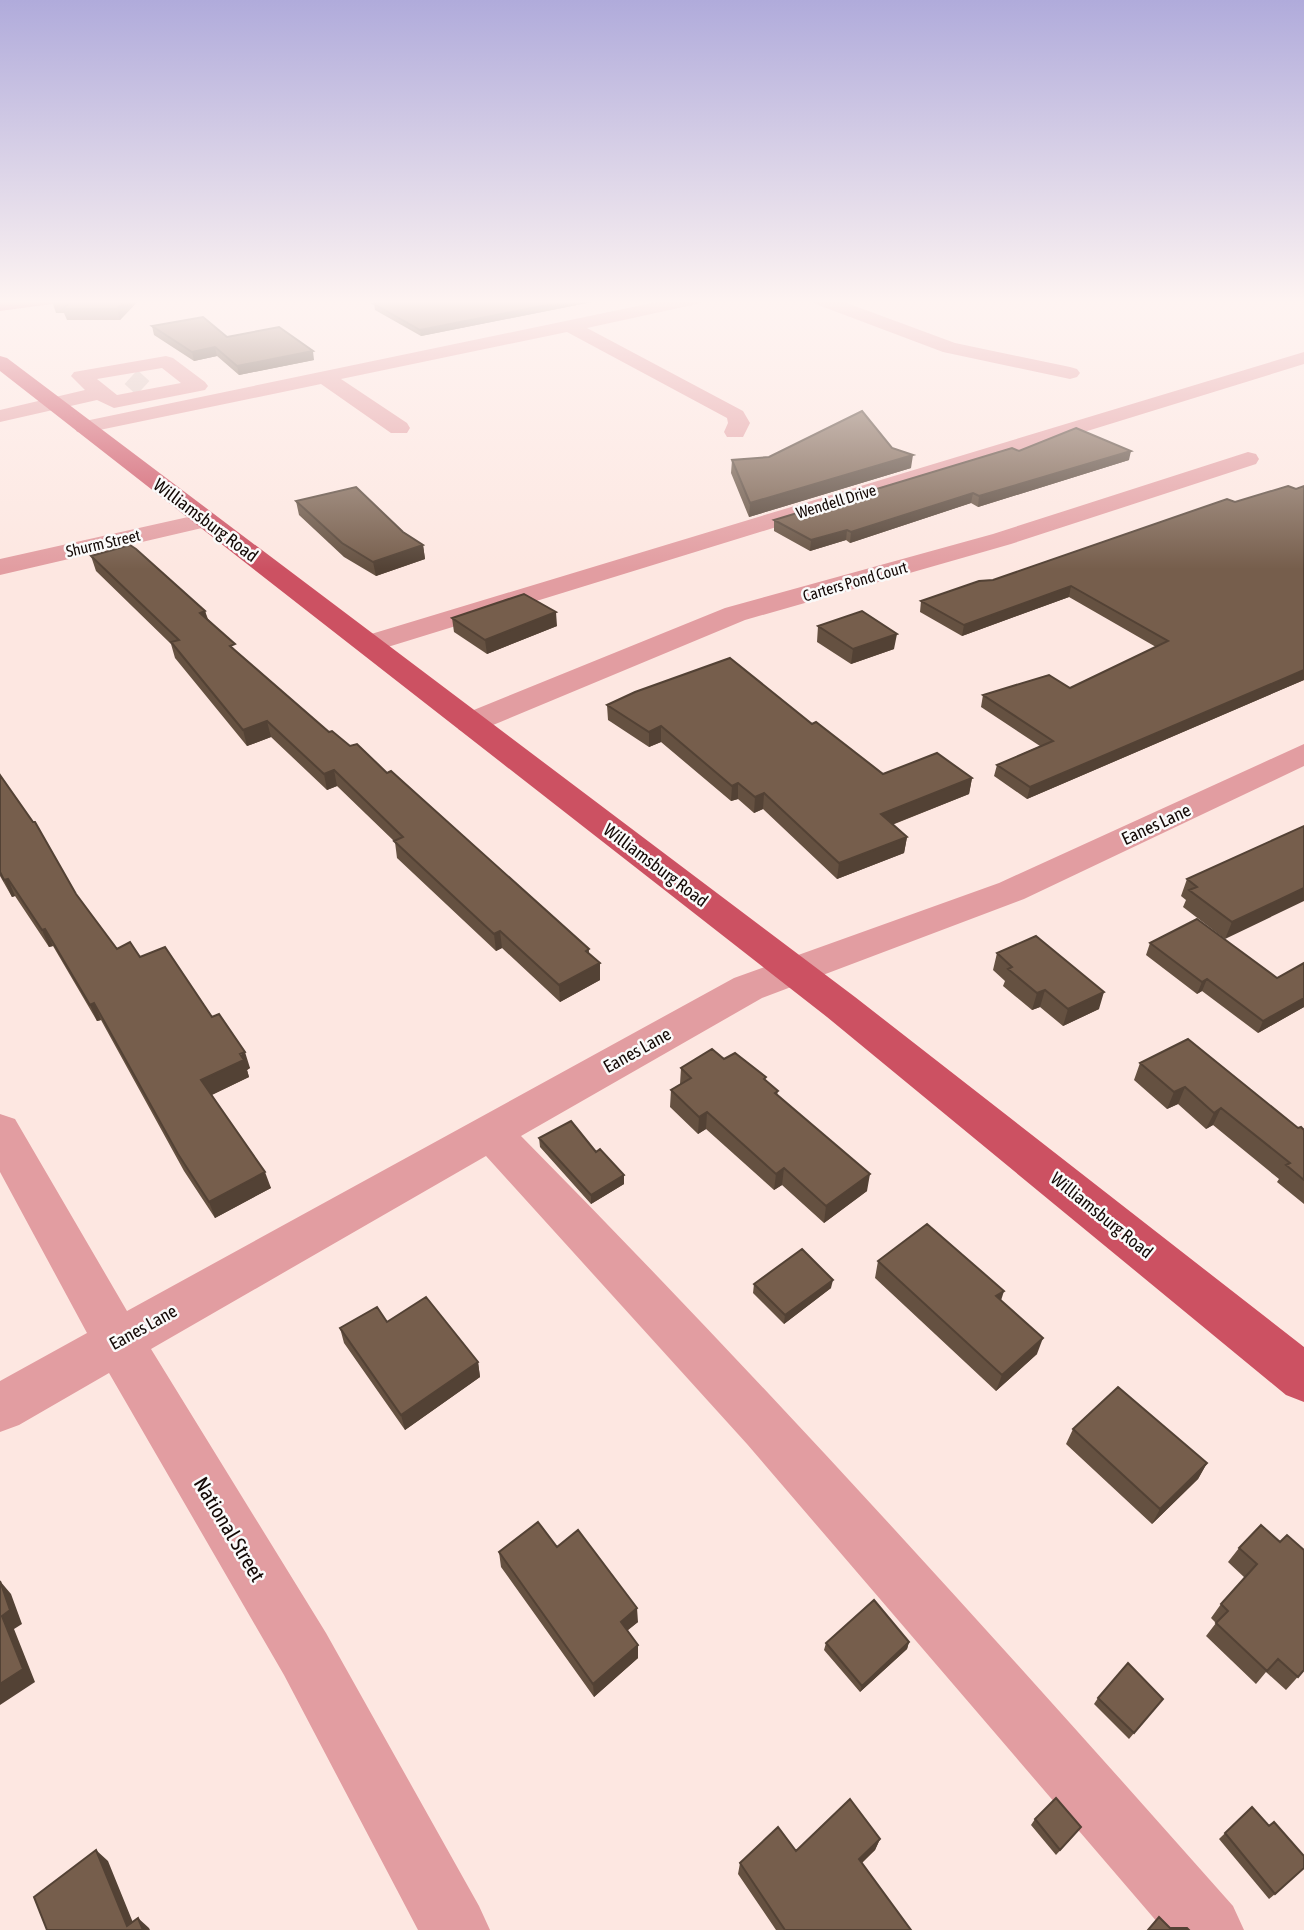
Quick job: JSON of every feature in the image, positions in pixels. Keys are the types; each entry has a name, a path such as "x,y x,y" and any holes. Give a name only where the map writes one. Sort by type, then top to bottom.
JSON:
{"main road":[{"name":"Williamsburg Road","path":"35,389 792,969 1304,1378"}],"street":[{"path":"92,389 114,402 129,389"},
{"path":"181,389 205,393"},
{"path":"200,389 205,393"},
{"path":"85,427 205,393 234,389"},
{"path":"342,389 399,428"},
{"path":"688,389 736,415 740,423 735,432"},
{"name":"Wendell Drive","path":"368,645 1203,389"},
{"path":"0,416 100,393"},
{"name":"Carters Pond Court","path":"470,723 735,614 1002,539 1248,459"},
{"name":"Shurm Street","path":"4,561 206,520"},
{"name":"Eanes Lane","path":"0,1408 748,988 792,969 970,908 1052,873 1304,754"},
{"name":"National Street","path":"0,1131 118,1341 305,1654 455,1930"},
{"path":"490,1132 611,1256 875,1545 1209,1930"}],"building":[{"path":"862,411 892,448 913,455 750,503 732,460 769,457"},
{"path":"1076,428 1131,451 979,496 973,493 851,532 847,530 811,540 774,520 1012,448 1019,451"},
{"path":"1288,486 1296,489 1304,486 1304,670 1030,787 997,765 1053,741 983,695 1049,675 1070,688 1168,641 1071,586 964,625 921,601 979,581 993,580 1227,499 1235,502"},
{"path":"356,487 403,532 423,545 373,562 342,543 296,501"},
{"path":"130,545 205,611 200,613 235,644 230,646 329,732 332,731 350,746 357,744 387,773 391,771 589,949 586,951 600,963 559,985 500,931 494,934 394,841 403,837 334,770 324,774 267,721 243,730 171,642 179,640 91,556"},
{"path":"524,594 556,612 485,640 452,618"},
{"path":"862,611 897,634 853,649 818,626"},
{"path":"730,658 812,724 816,722 883,774 937,753 972,778 881,814 907,837 839,863 764,793 755,797 738,783 732,786 661,726 649,732 607,705 635,692"},
{"path":"0,775 35,822 76,894 117,949 130,942 140,957 165,947 212,1017 219,1014 245,1052 240,1054 244,1060 201,1080 265,1172 209,1202 178,1154 94,1003 90,1005 45,929 42,930 8,879 4,880 0,872"},
{"path":"1304,826 1304,888 1232,922 1189,890 1197,887 1187,879"},
{"path":"1197,919 1277,978 1304,963 1304,998 1263,1021 1207,979 1202,982 1150,943"},
{"path":"1036,936 1104,992 1068,1009 1045,990 1037,993 1008,969 1012,967 997,953"},
{"path":"1188,1039 1298,1128 1304,1130 1304,1180 1286,1165 1290,1163 1221,1108 1214,1113 1185,1087 1174,1092 1140,1063"},
{"path":"712,1049 724,1059 735,1053 766,1077 764,1079 778,1091 775,1093 870,1174 826,1206 784,1168 776,1174 707,1112 699,1117 671,1090 691,1078 681,1068"},
{"path":"571,1121 596,1152 600,1149 624,1175 591,1195 539,1138"},
{"path":"927,1224 1004,1291 996,1296 1043,1338 1002,1375 878,1261"},
{"path":"802,1249 833,1280 785,1315 754,1284"},
{"path":"426,1297 478,1362 401,1415 340,1328 377,1307 387,1322"},
{"path":"1118,1387 1207,1463 1160,1509 1073,1429"},
{"path":"538,1522 557,1547 578,1530 637,1608 621,1622 638,1645 593,1684 499,1552"},
{"path":"1261,1525 1280,1542 1287,1535 1304,1550 1304,1670 1298,1677 1278,1659 1267,1671 1216,1623 1228,1611 1221,1604 1257,1564 1239,1548"},
{"path":"0,1581 10,1610 2,1616 23,1669 0,1684"},
{"path":"874,1600 909,1642 862,1686 826,1643"},
{"path":"1128,1663 1163,1699 1134,1733 1098,1698"},
{"path":"1056,1798 1081,1827 1060,1850 1035,1819"},
{"path":"850,1799 880,1839 859,1859 911,1930 785,1930 740,1863 778,1827 796,1851"},
{"path":"1252,1807 1269,1826 1274,1822 1304,1856 1304,1868 1275,1894 1225,1833"},
{"path":"96,1850 127,1926 138,1918 143,1930 47,1930 34,1897"},
{"path":"1159,1917 1170,1928 1189,1930 1148,1930"}]}
